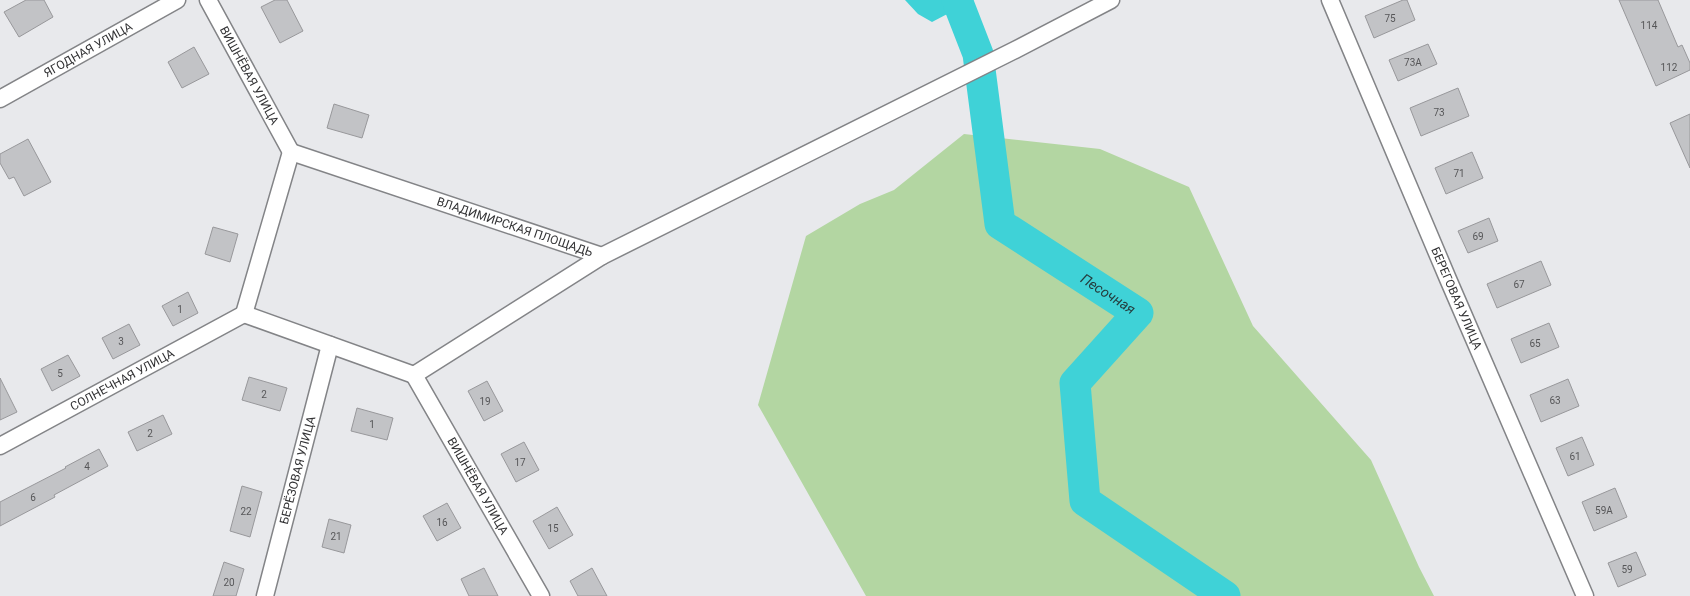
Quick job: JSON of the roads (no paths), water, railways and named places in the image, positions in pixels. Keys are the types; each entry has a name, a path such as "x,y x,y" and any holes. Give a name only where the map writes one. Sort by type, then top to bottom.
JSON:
{"street":[{"name":"ЯГОДНАЯ УЛИЦА","path":"0,99 177,0"},
{"name":"ВИШНЁВАЯ УЛИЦА","path":"208,0 291,152"},
{"path":"602,256 1015,50 1111,0"},
{"name":"БЕРЕГОВАЯ УЛИЦА","path":"1330,0 1585,596"},
{"name":"ВЛАДИМИРСКАЯ ПЛОЩАДЬ","path":"291,152 602,256"},
{"path":"291,152 244,314 414,375"},
{"name":"ВЛАДИМИРСКАЯ ПЛОЩАДЬ","path":"414,375 602,256"},
{"name":"СОЛНЕЧНАЯ УЛИЦА","path":"0,446 244,314"},
{"name":"БЕРЁЗОВАЯ УЛИЦА","path":"265,596 330,345"},
{"name":"ВИШНЁВАЯ УЛИЦА","path":"414,375 541,596"}],"water":[{"path":"905,0 974,0 932,22 918,14"}],"waterway":[{"name":"Песочная","path":"957,0 978,54 1000,224 1138,313 1075,383 1085,501 1225,596"}]}
